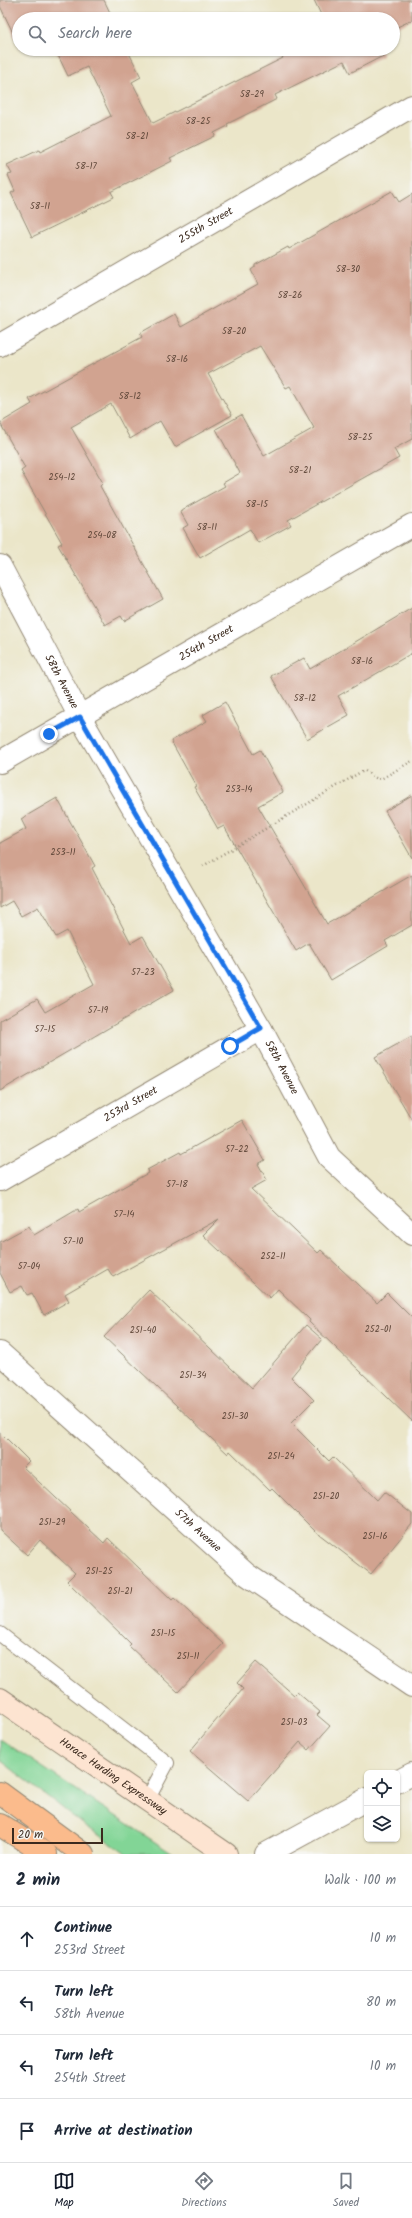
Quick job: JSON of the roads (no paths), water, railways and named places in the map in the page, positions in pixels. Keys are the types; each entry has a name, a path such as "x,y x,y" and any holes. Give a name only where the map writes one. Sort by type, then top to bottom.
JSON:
{"highway":[{"path":"0,1793 83,1854"},
{"path":"0,1825 46,1854"}],"main road":[{"name":"Horace Harding Expressway","path":"0,1699 226,1854"}],"street":[{"name":"255th Street","path":"0,345 412,106"},
{"name":"254th Street","path":"0,762 412,525"},
{"name":"58th Avenue","path":"0,566 80,717 261,1028 329,1157 412,1234"},
{"name":"253rd Street","path":"0,1180 261,1028"},
{"name":"57th Avenue","path":"0,1353 246,1574 412,1686"},
{"path":"400,1780 412,1774"},
{"path":"266,1854 364,1801"}],"lane":[{"path":"0,1634 167,1763 147,1800"}]}
